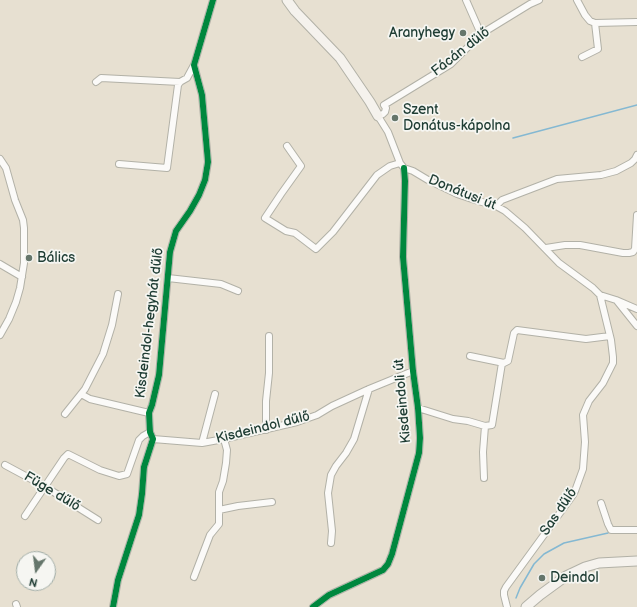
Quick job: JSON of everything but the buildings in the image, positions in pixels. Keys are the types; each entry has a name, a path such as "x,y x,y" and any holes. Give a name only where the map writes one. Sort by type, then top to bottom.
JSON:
{"street":[{"path":"96,82 101,78 180,82 187,78 194,65 213,0"},
{"path":"287,0 295,11 340,58 370,102 388,132 402,166 390,166 377,175 333,232 316,249 295,233 286,231 265,218 301,166 287,146"},
{"path":"466,0 481,34"},
{"name":"Fácán dűlő","path":"378,116 385,112 386,108 384,105 451,64 481,34 539,0"},
{"path":"577,0 585,15 590,21 595,23 637,22"},
{"path":"582,57 598,49 595,23"},
{"name":"Kisdeindol-hegyhát dűlő","path":"153,439 150,432 149,412 159,375 170,252 176,231 199,196 205,180 208,162 202,95 194,65"},
{"path":"119,164 167,168 176,98 178,85 180,82"},
{"path":"370,102 384,105"},
{"path":"496,206 502,200 557,179 601,175 616,171 631,163 637,155"},
{"path":"0,159 6,168 15,200 23,220 24,228 24,263 22,277 16,302 0,335"},
{"name":"Donátusi út","path":"402,166 457,194 496,206 506,211 560,263 600,295"},
{"name":"Kisdeindoli út","path":"313,607 329,595 383,570 388,564 419,453 420,438 418,408 413,372 403,258 405,181 402,166"},
{"path":"546,248 564,245 580,245 623,253 633,252 635,249 637,215"},
{"path":"0,264 22,277"},
{"path":"168,278 220,284 238,291"},
{"path":"65,414 81,394 103,354 112,326 118,294"},
{"path":"600,295 637,309"},
{"name":"Sas dűlő","path":"507,607 504,591 573,495 584,469 585,442 583,415 589,401 603,384 613,363 614,357 600,295"},
{"path":"616,300 637,326"},
{"path":"470,356 502,363 506,362 508,360 516,330 586,339 610,336"},
{"path":"266,430 269,336"},
{"path":"418,408 452,419 468,421 485,426 492,425 502,363"},
{"name":"Kisdeindol dűlő","path":"153,439 202,443 266,430 317,415 332,406 413,372"},
{"path":"331,543 332,531 328,492 330,475 354,439 370,389"},
{"path":"81,394 90,399 149,412"},
{"path":"202,443 215,394"},
{"path":"484,478 483,452 485,426"},
{"path":"24,516 68,454 100,470 119,476 127,474 139,440 150,432"},
{"path":"113,607 118,580 139,515 144,467 153,439"},
{"path":"194,577 210,535 219,524 219,492 223,481 227,450 224,439"},
{"name":"Füge dűlő","path":"4,465 44,486 98,520"},
{"path":"219,510 272,502"},
{"path":"601,504 611,530 637,530"},
{"path":"526,607 566,576 585,567 599,563 637,561"}],"waterway":[{"path":"513,138 637,105"},
{"path":"516,598 534,564 544,554 564,543 608,533"}],"cycle path":[{"path":"113,607 118,580 139,515 144,467 153,439 150,432 149,413 159,375 170,252 176,231 199,195 205,180 208,162 202,95 194,65 213,0"},
{"path":"313,607 329,595 383,570 388,564 419,453 420,438 418,408 413,371 403,257 404,168"}],"place":[{"name":"Aranyhegy","path":"463,33"},
{"name":"Szent Donátus-kápolna","path":"395,118"},
{"name":"Bálics","path":"29,258"},
{"name":"Deindol","path":"542,578"}]}
